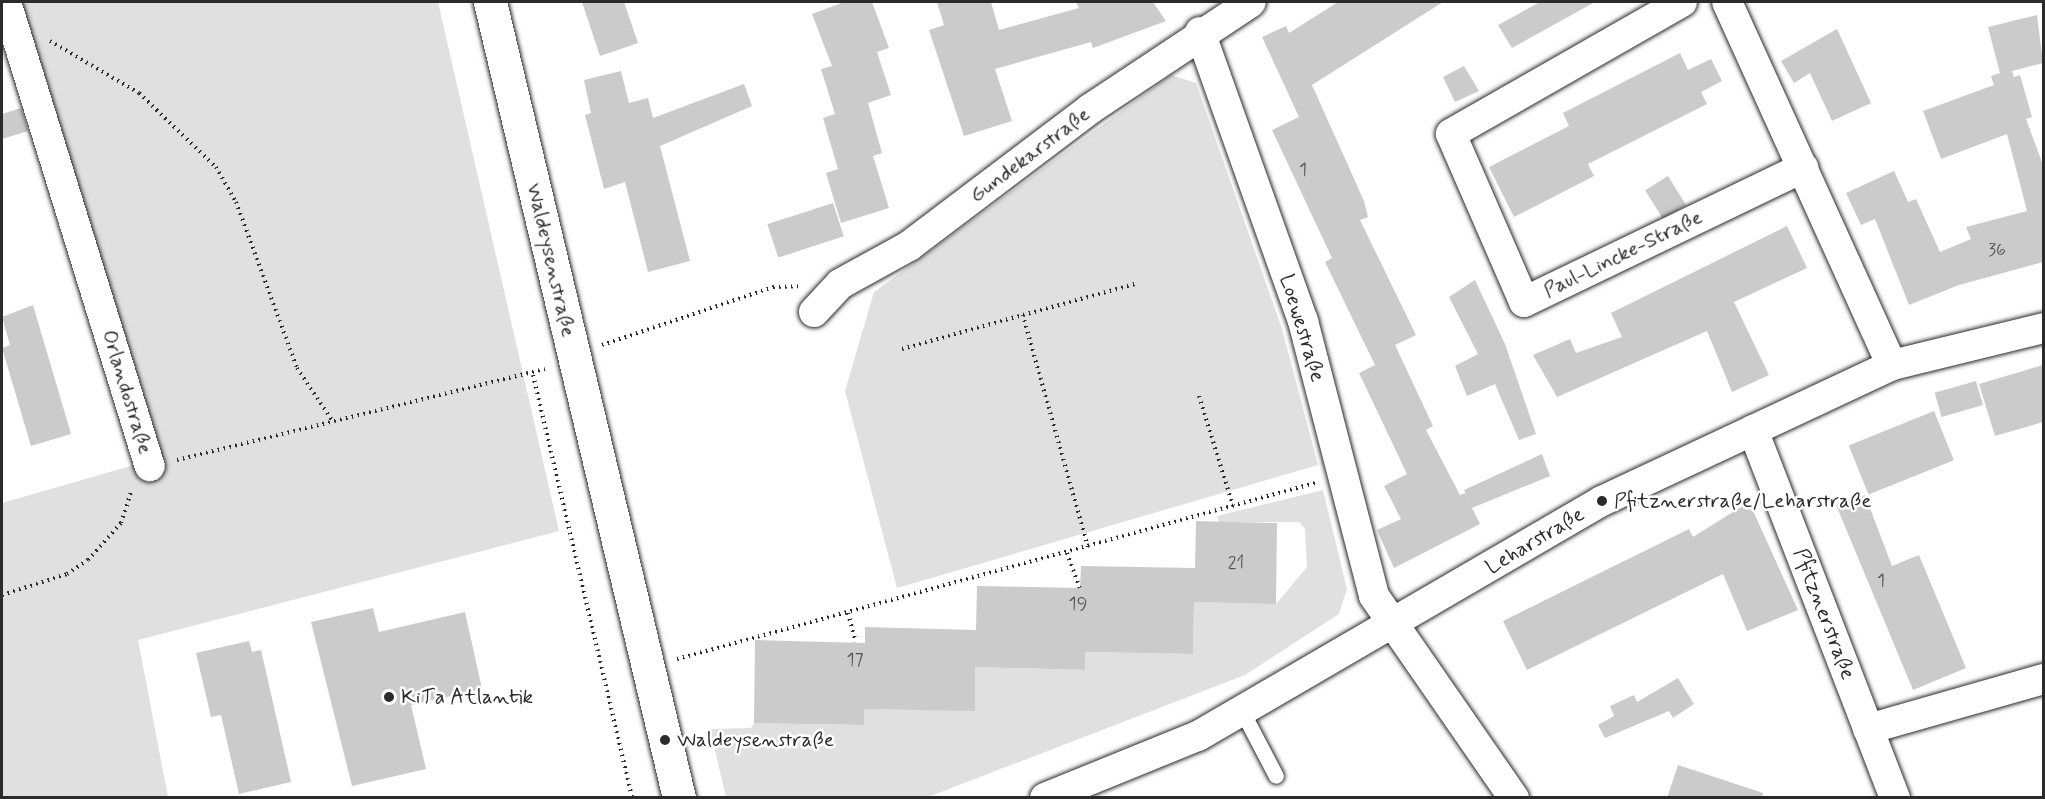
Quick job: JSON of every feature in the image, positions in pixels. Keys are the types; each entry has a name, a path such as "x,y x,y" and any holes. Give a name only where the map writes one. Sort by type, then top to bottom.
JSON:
{"street":[{"name":"Waldeysenstraße","path":"490,2 679,798"},
{"name":"Gundekarstraße","path":"814,312 840,284 909,246 1200,32 1251,2"},
{"name":"Paul-Lincke-Straße","path":"1682,2 1451,134 1524,302 1803,168"},
{"path":"1727,2 1892,365"},
{"name":"Orlandostraße","path":"8,11 142,475"},
{"name":"Loewestraße","path":"1200,32 1303,321 1374,596 1393,627 1514,798"},
{"name":"Leharstraße","path":"1064,794 1198,736 1393,627 1602,501 1892,365 2043,328"},
{"name":"Pfitznerstraße","path":"1753,430 1896,798"},
{"path":"1868,729 2043,679"}],"lane":[{"path":"1242,711 1276,776"}],"path":[{"path":"8,11 112,73 216,166 236,202 297,368 334,423"},
{"path":"902,349 1138,283"},
{"name":"Orlandostraße","path":"142,475 334,423 533,375 574,357 773,287 840,284"},
{"path":"1023,315 1088,546"},
{"path":"533,375 632,798"},
{"path":"1199,396 1233,506"},
{"path":"2,595 67,574 88,560 121,523 142,475"},
{"path":"648,667 1342,476"},
{"path":"1203,521 1204,514"},
{"path":"1067,553 1080,588"},
{"path":"849,613 856,642"}],"shaded area":[{"path":"31,2 438,2 559,531 138,640 168,797 2,797 2,503 134,465 2,18 2,11"},
{"path":"1171,75 1196,83 1282,329 1318,465 897,588 845,391 874,292"},
{"path":"1323,490 1347,589 1339,614 1245,675 928,797 726,797 710,729 751,728 754,723 864,725 864,709 975,710 975,667 1084,670 1085,652 1193,654 1194,602 1276,604 1307,567 1305,529 1299,522 1219,522 1217,516"}],"building":[{"path":"582,2 624,2 638,43 600,56"},
{"path":"844,2 872,2 889,48 877,52 891,95 868,103 882,153 873,156 889,208 841,223 826,173 838,169 823,118 835,114 821,69 832,66 812,14"},
{"path":"937,2 991,2 999,30 1079,8 1076,2 1153,2 1166,21 1093,48 1091,42 995,69 1012,121 964,136 929,30 944,25"},
{"path":"1338,2 1443,2 1312,85 1364,201 1368,217 1360,220 1416,335 1395,345 1433,426 1426,430 1460,495 1465,493 1470,503 1464,490 1542,454 1550,476 1472,508 1480,524 1394,568 1377,530 1401,519 1384,486 1407,474 1359,373 1375,365 1325,262 1332,258 1272,130 1299,117 1262,37 1286,26 1289,33"},
{"path":"1540,2 1595,2 1512,48 1498,25"},
{"path":"2037,15 2043,63 2012,71 2014,77 2020,75 2032,117 2026,119 2043,165 2043,262 1959,285 1909,305 1875,219 1861,225 1846,193 1894,171 1908,202 1916,199 1940,252 1971,239 1966,227 2027,211 2007,134 1941,159 1923,111 1994,85 1991,76 2000,73 1988,27"},
{"path":"1837,29 1871,103 1832,121 1810,73 1794,83 1781,61"},
{"path":"1680,53 1688,70 1711,59 1722,81 1701,92 1707,104 1588,164 1594,176 1514,217 1489,167 1569,126 1563,113"},
{"path":"1464,66 1479,91 1455,102 1443,77"},
{"path":"621,71 629,103 648,98 653,118 744,84 752,106 660,146 690,261 648,272 625,182 604,189 585,115 591,113 584,80"},
{"path":"21,108 28,131 2,139 2,114"},
{"path":"1668,176 1686,205 1663,219 1645,190"},
{"path":"833,203 844,236 778,258 767,224"},
{"path":"1787,226 1807,268 1734,302 1769,375 1732,392 1707,331 1557,397 1533,355 1570,339 1576,353 1622,337 1611,313"},
{"path":"1475,280 1505,344 1536,434 1519,440 1495,384 1467,396 1455,366 1478,354 1449,297"},
{"path":"33,305 71,434 31,446 2,348 10,345 2,317"},
{"path":"2043,365 2043,422 1995,436 1979,384"},
{"path":"1976,381 1983,405 1942,417 1935,393"},
{"path":"1934,411 1954,460 1869,495 1849,445"},
{"path":"1865,495 1892,566 1919,555 1966,668 1913,690 1836,505"},
{"path":"1749,502 1798,610 1747,631 1723,574 1527,670 1503,621 1689,529 1693,537"},
{"path":"1196,521 1277,523 1276,604 1194,602 1193,654 1085,652 1085,670 975,667 975,711 864,709 864,725 754,723 755,640 865,643 865,627 976,630 977,586 1080,588 1081,566 1195,568"},
{"name":"KiTa Atlantik","path":"373,608 379,632 465,612 482,689 411,705 426,769 352,786 311,622"},
{"path":"249,641 252,652 261,650 291,782 239,794 221,715 211,717 196,653"},
{"path":"1678,678 1694,704 1673,718 1669,711 1605,738 1598,725 1614,716 1610,706 1634,695 1637,702"},
{"path":"1678,765 1763,793 1762,798 1667,798"}],"place":[{"name":"Pfitznerstraße/Leharstraße","path":"1602,501"},
{"name":"KiTa Atlantik","path":"389,697"},
{"name":"Waldeysenstraße","path":"665,740"}]}
